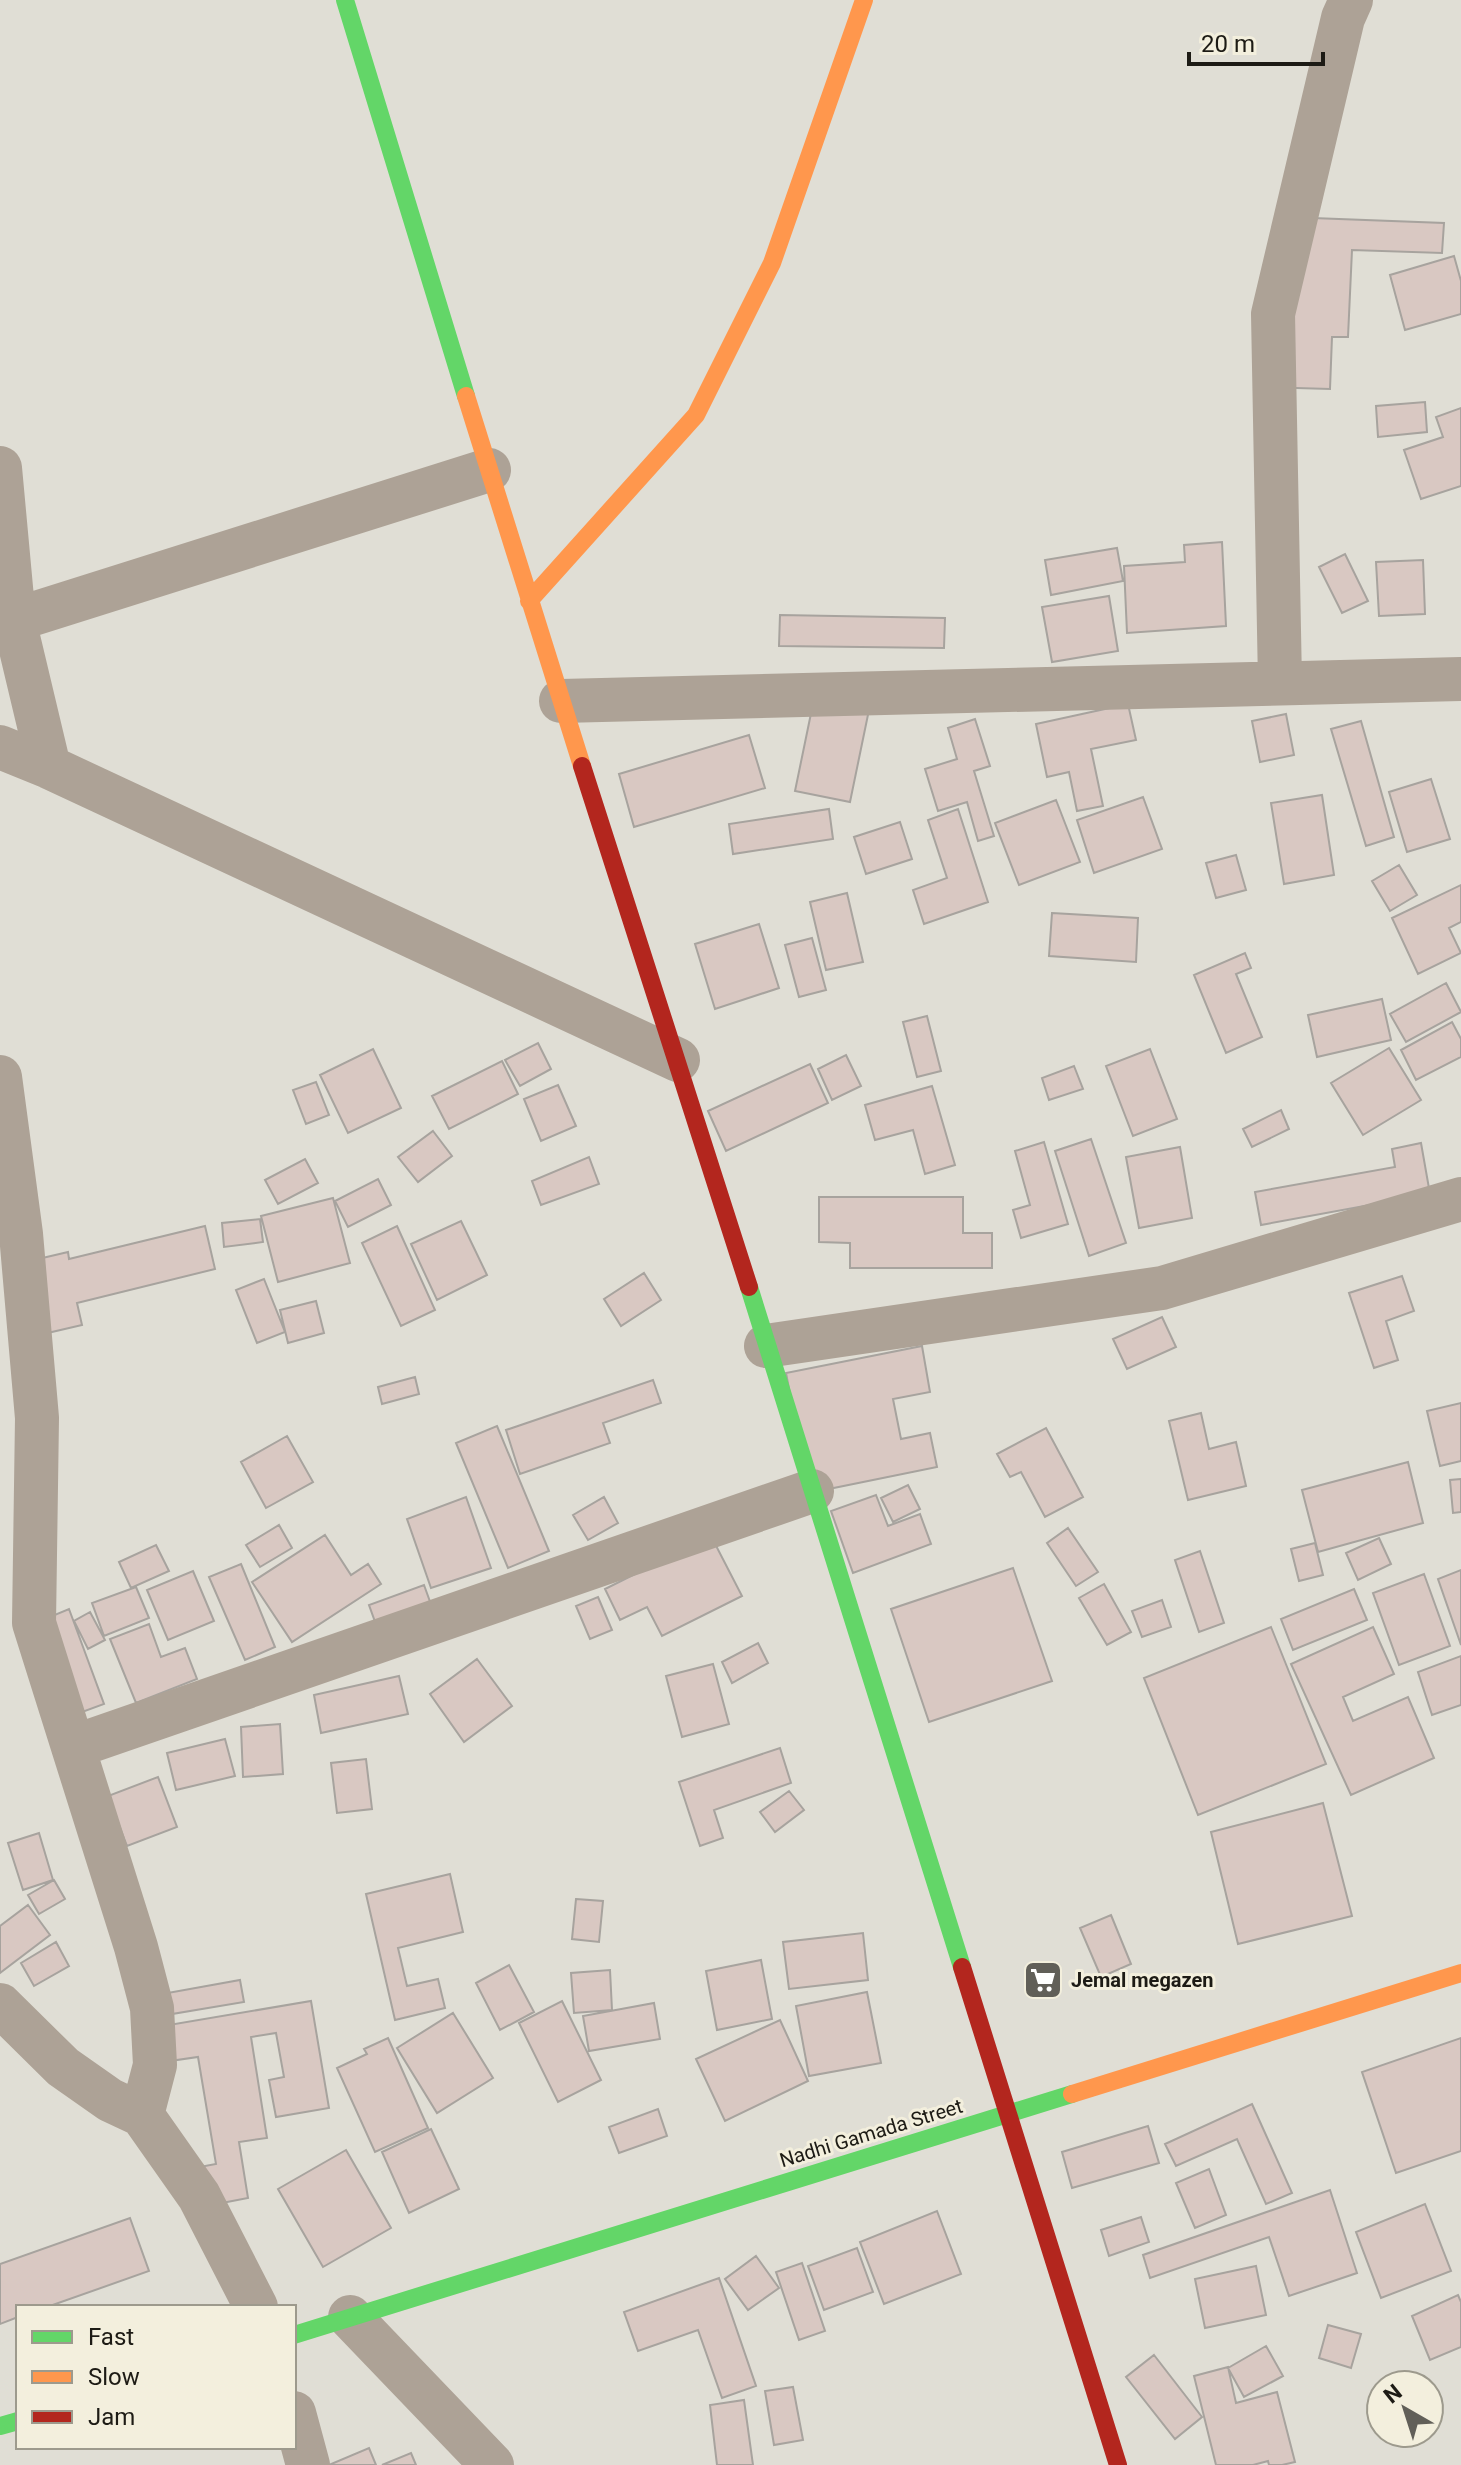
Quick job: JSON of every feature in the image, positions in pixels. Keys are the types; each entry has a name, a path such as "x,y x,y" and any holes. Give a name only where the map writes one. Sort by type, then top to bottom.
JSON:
{"street":[{"path":"345,0 529,601 678,1060 1118,2465"},
{"path":"529,601 696,415 772,263 864,0"},
{"path":"1280,683 1273,314 1343,18 1351,0"},
{"path":"0,468 14,620 49,767"},
{"path":"14,620 489,470"},
{"path":"561,701 1461,679"},
{"path":"0,747 678,1060"},
{"path":"0,1077 21,1234 37,1418 34,1623 136,1947 152,2008 155,2065 142,2115"},
{"path":"766,1346 1162,1288 1461,1199"},
{"path":"73,1747 812,1491"},
{"name":"Nadhi Gamada Street","path":"296,2334 1461,1973"},
{"path":"0,2005 63,2067 110,2100 142,2115 199,2196 255,2305"},
{"path":"350,2317 492,2465"},
{"path":"296,2420 308,2465"}],"building":[{"path":"1286,217 1444,223 1442,253 1352,250 1348,337 1332,337 1330,389 1262,387"},
{"path":"1454,256 1461,281 1461,314 1405,330 1390,275"},
{"path":"1425,402 1427,432 1378,437 1376,406"},
{"path":"1461,408 1461,486 1421,499 1404,450 1443,437 1436,417"},
{"path":"1222,542 1226,626 1127,633 1124,566 1185,562 1184,545"},
{"path":"1117,548 1123,581 1051,595 1045,560"},
{"path":"1345,554 1368,601 1342,613 1319,567"},
{"path":"1423,560 1425,614 1379,616 1376,562"},
{"path":"1109,596 1118,651 1052,662 1042,607"},
{"path":"780,615 945,618 944,648 779,646"},
{"path":"815,694 870,705 850,802 795,791"},
{"path":"1128,704 1136,740 1091,749 1103,806 1077,811 1069,772 1047,777 1036,724"},
{"path":"1286,714 1294,755 1260,762 1252,721"},
{"path":"975,719 990,766 974,771 994,836 978,841 967,802 938,811 925,769 957,759 948,728"},
{"path":"1361,721 1394,837 1366,846 1331,729"},
{"path":"749,735 765,788 634,827 619,774"},
{"path":"1431,779 1450,839 1407,852 1389,792"},
{"path":"1322,795 1334,875 1284,884 1271,803"},
{"path":"1143,797 1162,849 1094,873 1077,820"},
{"path":"1056,800 1080,862 1019,885 995,823"},
{"path":"829,809 833,839 733,854 729,824"},
{"path":"958,809 988,902 924,924 913,890 947,878 928,820"},
{"path":"900,822 912,859 866,874 854,837"},
{"path":"1236,855 1246,890 1216,898 1206,863"},
{"path":"1399,865 1417,895 1390,911 1372,881"},
{"path":"1461,885 1461,922 1449,928 1461,953 1418,974 1392,918"},
{"path":"847,893 863,962 826,970 810,902"},
{"path":"1052,913 1138,918 1136,962 1049,956"},
{"path":"759,924 779,988 715,1009 695,944"},
{"path":"812,938 826,990 799,997 785,945"},
{"path":"1245,953 1251,968 1236,974 1262,1037 1226,1053 1194,975"},
{"path":"1446,983 1461,1012 1406,1042 1390,1014"},
{"path":"1382,999 1391,1040 1317,1057 1308,1015"},
{"path":"927,1016 941,1071 917,1077 903,1022"},
{"path":"1452,1022 1461,1039 1461,1057 1416,1080 1401,1050"},
{"path":"538,1043 551,1069 520,1086 505,1060"},
{"path":"1389,1048 1421,1100 1363,1135 1331,1083"},
{"path":"373,1049 401,1108 348,1133 320,1075"},
{"path":"1150,1049 1177,1119 1133,1136 1106,1066"},
{"path":"846,1055 861,1086 832,1100 818,1069"},
{"path":"502,1061 518,1094 449,1129 432,1096"},
{"path":"810,1064 828,1103 726,1151 708,1111"},
{"path":"1074,1066 1083,1089 1049,1100 1042,1078"},
{"path":"316,1082 329,1115 306,1124 293,1090"},
{"path":"558,1085 576,1126 541,1141 524,1099"},
{"path":"932,1086 955,1165 925,1174 913,1130 875,1140 865,1105"},
{"path":"1281,1110 1289,1129 1252,1147 1243,1129"},
{"path":"433,1131 452,1156 418,1182 398,1157"},
{"path":"1091,1139 1126,1243 1089,1256 1055,1151"},
{"path":"1044,1142 1068,1224 1021,1238 1013,1210 1030,1205 1015,1151"},
{"path":"1421,1143 1430,1194 1261,1225 1255,1192 1395,1167 1392,1149"},
{"path":"1180,1147 1192,1218 1139,1228 1126,1157"},
{"path":"589,1157 599,1184 541,1205 532,1181"},
{"path":"305,1159 318,1183 278,1204 265,1180"},
{"path":"378,1179 391,1205 348,1227 335,1201"},
{"path":"819,1197 963,1197 963,1233 992,1233 992,1268 850,1268 850,1243 819,1242"},
{"path":"333,1198 350,1263 278,1282 261,1216"},
{"path":"260,1219 263,1242 224,1247 222,1223"},
{"path":"461,1221 487,1275 437,1300 411,1244"},
{"path":"205,1226 215,1269 77,1303 82,1325 39,1335 21,1263 68,1252 69,1259"},
{"path":"397,1226 435,1310 401,1326 362,1243"},
{"path":"644,1273 661,1300 621,1326 604,1299"},
{"path":"1402,1276 1414,1311 1386,1321 1398,1360 1374,1368 1349,1293"},
{"path":"264,1279 285,1332 257,1343 236,1290"},
{"path":"316,1301 324,1333 288,1343 280,1310"},
{"path":"1162,1317 1176,1347 1127,1369 1113,1339"},
{"path":"922,1346 930,1392 893,1399 901,1439 930,1433 937,1467 809,1493 786,1373"},
{"path":"415,1377 419,1394 382,1404 378,1387"},
{"path":"653,1380 661,1403 603,1423 610,1443 520,1474 506,1430"},
{"path":"1461,1403 1461,1461 1440,1466 1427,1411"},
{"path":"1201,1413 1209,1449 1236,1442 1246,1486 1188,1500 1169,1421"},
{"path":"497,1426 549,1551 508,1568 456,1443"},
{"path":"1046,1428 1083,1497 1045,1517 1021,1472 1010,1477 997,1454"},
{"path":"287,1436 313,1482 266,1508 241,1462"},
{"path":"1408,1462 1423,1523 1318,1552 1302,1490"},
{"path":"1461,1479 1461,1512 1453,1513 1450,1480"},
{"path":"908,1485 920,1509 893,1522 881,1498"},
{"path":"876,1495 888,1526 920,1514 931,1544 853,1573 831,1511"},
{"path":"466,1497 491,1568 431,1588 407,1519"},
{"path":"604,1497 618,1523 588,1540 573,1515"},
{"path":"279,1525 292,1548 260,1567 246,1545"},
{"path":"1068,1528 1098,1572 1076,1586 1047,1543"},
{"path":"325,1535 351,1575 368,1564 381,1584 292,1642 252,1582"},
{"path":"711,1536 742,1596 662,1636 647,1607 620,1620 605,1589"},
{"path":"1379,1538 1391,1564 1358,1580 1346,1553"},
{"path":"1315,1543 1323,1575 1299,1581 1291,1549"},
{"path":"156,1545 169,1571 131,1588 119,1562"},
{"path":"1200,1551 1224,1623 1199,1632 1175,1560"},
{"path":"241,1564 275,1647 245,1660 209,1577"},
{"path":"1013,1568 1052,1681 929,1722 891,1609"},
{"path":"1461,1570 1461,1645 1438,1579"},
{"path":"193,1571 214,1621 168,1640 147,1590"},
{"path":"1424,1574 1450,1646 1399,1665 1373,1593"},
{"path":"1104,1584 1131,1632 1107,1645 1079,1598"},
{"path":"424,1585 433,1610 378,1630 369,1605"},
{"path":"136,1587 149,1618 104,1636 92,1603"},
{"path":"1354,1589 1367,1620 1293,1650 1281,1619"},
{"path":"598,1597 612,1630 590,1639 576,1606"},
{"path":"1162,1600 1171,1627 1142,1637 1132,1611"},
{"path":"69,1609 104,1704 74,1715 40,1621"},
{"path":"90,1612 105,1640 88,1649 74,1621"},
{"path":"149,1624 161,1657 185,1648 197,1679 136,1703 110,1639"},
{"path":"1271,1627 1326,1764 1198,1815 1144,1678"},
{"path":"1373,1627 1394,1674 1343,1697 1353,1721 1408,1697 1434,1758 1351,1795 1291,1664"},
{"path":"758,1643 768,1663 732,1683 722,1662"},
{"path":"1461,1656 1461,1705 1432,1715 1418,1672"},
{"path":"477,1659 512,1706 464,1742 430,1694"},
{"path":"713,1664 729,1724 682,1737 666,1676"},
{"path":"399,1676 408,1714 321,1733 314,1695"},
{"path":"280,1724 283,1774 243,1777 241,1727"},
{"path":"225,1739 235,1776 176,1790 167,1753"},
{"path":"780,1748 791,1783 714,1810 723,1838 700,1846 679,1782"},
{"path":"366,1759 372,1809 337,1813 331,1763"},
{"path":"158,1777 177,1827 127,1846 108,1796"},
{"path":"789,1791 804,1810 775,1832 760,1812"},
{"path":"1323,1803 1352,1916 1238,1944 1211,1832"},
{"path":"39,1833 53,1880 23,1890 8,1843"},
{"path":"450,1874 463,1932 398,1948 407,1986 438,1979 445,2008 395,2020 366,1894"},
{"path":"54,1880 65,1899 39,1914 28,1895"},
{"path":"576,1899 603,1901 599,1942 572,1939"},
{"path":"28,1905 50,1935 0,1973 0,1926"},
{"path":"1111,1915 1131,1964 1101,1977 1080,1928"},
{"path":"863,1933 868,1980 789,1989 783,1942"},
{"path":"56,1942 69,1966 34,1986 21,1963"},
{"path":"761,1960 772,2019 717,2030 706,1971"},
{"path":"509,1965 534,2012 500,2030 476,1983"},
{"path":"610,1970 612,2010 574,2013 571,1973"},
{"path":"240,1980 244,2002 166,2015 162,1994"},
{"path":"867,1992 881,2063 809,2076 796,2006"},
{"path":"311,2001 329,2108 276,2117 269,2080 284,2077 276,2033 251,2037 267,2138 239,2142 248,2198 201,2207 194,2168 216,2164 198,2057 163,2062 157,2027"},
{"path":"562,2001 601,2080 558,2102 519,2023"},
{"path":"654,2003 660,2039 589,2051 583,2016"},
{"path":"453,2013 493,2078 437,2113 397,2048"},
{"path":"780,2020 808,2081 725,2121 696,2059"},
{"path":"388,2038 428,2128 375,2152 337,2068 367,2054 364,2049"},
{"path":"1461,2038 1461,2151 1396,2173 1362,2072"},
{"path":"1252,2104 1292,2193 1266,2204 1237,2139 1176,2166 1165,2144"},
{"path":"658,2109 667,2136 619,2153 609,2127"},
{"path":"1148,2126 1159,2163 1072,2188 1062,2152"},
{"path":"431,2129 459,2189 409,2213 382,2152"},
{"path":"346,2150 391,2228 323,2267 278,2189"},
{"path":"1209,2169 1226,2215 1195,2228 1176,2183"},
{"path":"1330,2190 1357,2273 1289,2296 1269,2237 1150,2278 1143,2255"},
{"path":"1425,2204 1451,2271 1381,2298 1356,2232"},
{"path":"937,2211 961,2274 884,2304 860,2242"},
{"path":"1141,2217 1149,2242 1109,2256 1101,2230"},
{"path":"130,2218 149,2271 53,2305 16,2305 16,2318 0,2324 0,2264"},
{"path":"857,2248 873,2292 824,2310 808,2266"},
{"path":"756,2256 779,2288 748,2310 725,2279"},
{"path":"802,2263 825,2331 799,2340 776,2272"},
{"path":"1256,2266 1266,2315 1205,2328 1195,2279"},
{"path":"719,2278 756,2386 722,2398 698,2330 638,2351 624,2312"},
{"path":"1458,2295 1461,2302 1461,2347 1430,2360 1412,2316"},
{"path":"1328,2325 1361,2334 1351,2368 1319,2358"},
{"path":"1266,2346 1283,2376 1244,2397 1228,2368"},
{"path":"1154,2355 1202,2417 1175,2439 1126,2377"},
{"path":"1228,2367 1236,2403 1277,2392 1295,2462 1282,2465 1269,2465 1268,2461 1253,2465 1216,2465 1194,2376"},
{"path":"793,2387 803,2440 774,2445 765,2391"},
{"path":"744,2400 753,2465 717,2465 710,2405"},
{"path":"369,2448 376,2465 329,2465"},
{"path":"411,2453 416,2465 382,2465"}],"traffic: fast":[{"path":"345,0 466,396"},
{"path":"749,1287 962,1967"},
{"path":"296,2334 1072,2094"},
{"path":"0,2426 16,2422"}],"traffic: slow":[{"path":"529,601 696,415 772,263 864,0"},
{"path":"466,396 582,766"},
{"path":"1072,2094 1461,1973"}],"traffic: jam":[{"path":"582,766 749,1287"},
{"path":"962,1967 1118,2465"}],"place":[{"name":"Jemal megazen","path":"1043,1980"}]}
